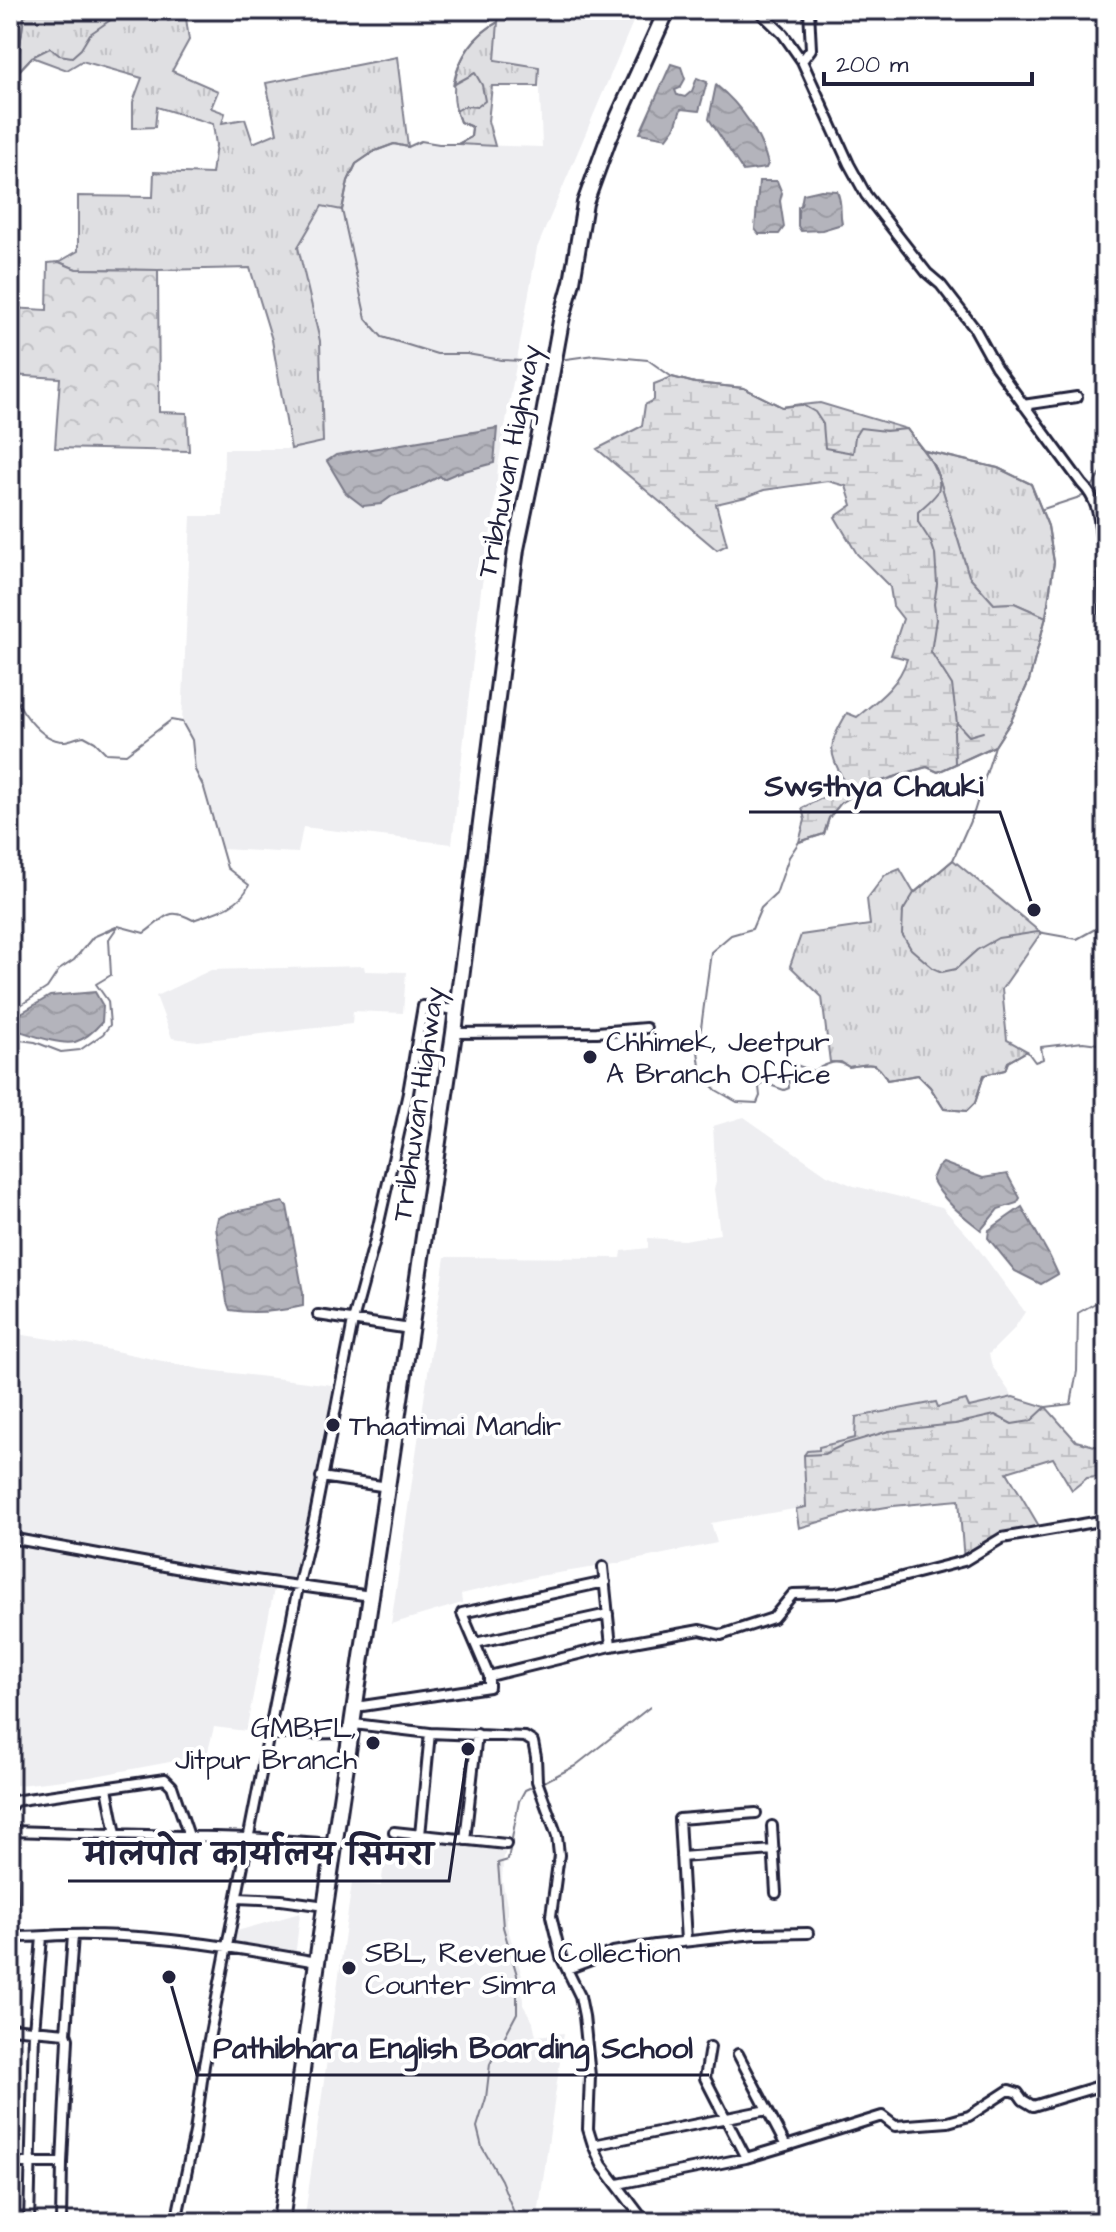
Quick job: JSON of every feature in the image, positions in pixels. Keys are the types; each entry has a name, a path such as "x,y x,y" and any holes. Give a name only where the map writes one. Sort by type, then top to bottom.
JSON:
{"highway":[{"name":"Tribhuvan Highway","path":"281,2222 454,1033 516,549 561,321 572,282 585,203 608,140 667,10"}],"street":[{"path":"758,10 783,34 802,61 866,195 975,329 996,367 1092,495 1104,554 1106,648"},
{"path":"802,61 811,49 809,10"},
{"path":"1023,405 1077,397"},
{"path":"176,2222 298,1587 353,1321 408,1093 423,1006 457,1010"},
{"path":"454,1033 597,1032 646,1028"},
{"path":"318,1315 410,1329"},
{"path":"321,1477 388,1487"},
{"path":"489,1676 611,1646 700,1630 721,1635 773,1618 793,1594 836,1593 859,1588 964,1561 1002,1538 1106,1520"},
{"path":"10,1538 298,1587 371,1596"},
{"path":"603,1567 611,1646"},
{"path":"356,1707 489,1687 489,1676 462,1613 605,1582"},
{"path":"475,1643 608,1614"},
{"path":"270,1734 352,1728 525,1737 533,1742 538,1784 557,1836 559,1855 551,1916 561,1957 580,1996 584,2016 590,2076 588,2129 602,2165 645,2222"},
{"path":"420,1835 430,1733"},
{"path":"465,1840 477,1734"},
{"path":"10,1807 20,1800 159,1779 169,1781 189,1836"},
{"path":"107,1788 116,1834"},
{"path":"686,1941 679,1819 756,1813"},
{"path":"772,1826 776,1893"},
{"path":"10,1958 13,1937 10,1830 334,1844"},
{"path":"394,1832 506,1844"},
{"path":"681,1857 774,1850"},
{"path":"237,1898 326,1906"},
{"path":"567,1969 613,1952 686,1941 754,1934 808,1933"},
{"path":"61,2222 66,2033 73,1935"},
{"path":"13,1937 121,1936 227,1946 317,1962"},
{"path":"29,2222 34,2031 42,1937"},
{"path":"10,2028 66,2033"},
{"path":"710,2047 705,2078 746,2158"},
{"path":"738,2054 786,2146"},
{"path":"618,2184 746,2158 882,2116 895,2126 948,2122 969,2116 1009,2090 1018,2093 1033,2106 1106,2084"},
{"path":"593,2145 767,2110"},
{"path":"10,2163 62,2163"}],"shaded area":[{"path":"501,10 638,10 537,248 498,466 452,844 303,827 298,853 221,849 204,788 195,770 192,740 182,722 191,516 223,516 224,449 291,449 323,441 320,341 298,247 322,206 342,209 348,181 356,164 375,151 394,144 408,147 421,141 542,147 539,67 495,60"},
{"path":"364,966 365,971 406,972 403,1013 353,1011 352,1024 198,1041 172,1038 156,996 211,970"},
{"path":"744,1117 827,1175 854,1186 942,1207 972,1240 1025,1312 1013,1330 989,1354 992,1366 1013,1397 969,1407 937,1407 935,1402 856,1417 855,1438 807,1451 806,1507 711,1523 717,1543 539,1576 461,1594 462,1603 391,1624 445,1257 621,1258 622,1251 648,1248 648,1238 684,1240 720,1234 714,1189 713,1126"},
{"path":"10,1333 77,1343 200,1369 340,1386 298,1587 275,1584 246,1731 214,1727 207,1755 90,1777 10,1786"},
{"path":"388,1834 507,1846 502,1881 507,1926 522,1976 523,2005 533,2022 536,2036 564,2033 537,2222 304,2222 352,1883 381,1886"},
{"path":"300,1913 295,1958 227,1946 230,1933"}],"green space":[{"path":"31,10 161,10 168,21 186,18 189,40 172,71 218,91 211,108 225,113 222,123 245,119 253,143 277,133 266,83 397,57 408,147 394,144 375,151 356,164 348,181 342,210 322,206 298,247 320,341 323,442 291,449 272,340 250,268 76,269 59,262 78,251 78,196 153,197 154,172 212,174 216,145 213,124 157,107 155,127 133,128 133,102 142,78 82,61 67,70 32,57 16,74 24,17"},
{"path":"498,22 495,60 539,67 538,86 492,86 488,121 495,146 458,144 471,137 472,127 460,122 456,107 454,93 460,65 475,41"},
{"path":"59,262 76,269 158,270 159,412 187,413 189,451 55,448 60,378 10,375 10,308 47,310 48,263"},
{"path":"672,377 695,383 744,388 782,407 820,403 907,429 932,463 940,481 969,576 994,604 1014,603 1046,617 1029,681 1011,721 995,746 938,772 927,767 879,782 841,803 829,818 824,834 799,842 805,820 802,808 846,786 832,750 847,713 857,717 899,677 907,659 891,655 903,619 893,606 890,587 857,554 835,517 852,505 846,486 828,481 764,490 716,504 727,545 717,550 597,449 642,426 645,405 654,400 654,384"},
{"path":"922,450 998,468 1031,484 1048,526 1054,562 1046,617 1014,603 994,604 969,576 940,481"},
{"path":"953,860 1041,933 1002,989 1007,1040 1027,1051 1008,1062 1005,1070 984,1075 975,1103 967,1111 944,1109 918,1075 887,1080 872,1064 849,1067 841,1062 830,1062 822,997 790,966 801,935 870,925 867,899 885,875 900,869 914,893"},
{"path":"1013,1397 1046,1407 1076,1441 1106,1449 1106,1476 1087,1478 1072,1490 1053,1458 1007,1472 1042,1531 1002,1538 964,1561 959,1500 850,1513 799,1528 796,1509 806,1507 804,1455 807,1451 819,1450 819,1447 855,1438 856,1417 936,1402 938,1407 966,1400 969,1407"}],"water":[{"path":"671,64 681,67 685,79 675,90 677,95 685,97 692,91 697,78 707,82 699,111 681,109 675,127 667,138 640,133"},
{"path":"716,85 734,101 755,131 768,164 766,168 743,171 709,119"},
{"path":"759,181 777,181 782,193 780,201 784,227 779,234 759,234 755,229"},
{"path":"821,190 837,191 842,224 822,230 801,231 798,207 803,194"},
{"path":"497,428 494,463 443,479 440,476 392,496 381,504 363,506 346,493 327,461 336,455"},
{"path":"95,992 103,1006 102,1022 79,1041 52,1041 10,1028 10,1021 50,996"},
{"path":"943,1163 983,1178 1007,1174 1020,1198 1017,1203 998,1209 981,1230 947,1201 936,1187 932,1179"},
{"path":"283,1202 287,1206 303,1306 267,1311 230,1310 216,1227 218,1218"},
{"path":"1022,1207 1058,1274 1041,1284 1015,1271 988,1238 989,1230"}],"waterway":[{"path":"10,92 14,89 24,17 31,10"},
{"path":"16,74 32,57 50,48 59,55 72,57 90,34 125,10"},
{"path":"501,10 498,22 481,34 468,49 453,85 475,73 482,85 485,101 477,107 465,106 456,111 460,122 472,127 471,137 458,144 421,141 408,147 394,144 375,151 356,164 348,181 342,210 366,319 382,337 437,354 467,354 522,361 530,356 549,360"},
{"path":"559,360 595,355 648,360 672,377 695,383 744,388 782,407 801,404 815,412 823,424 825,448 853,453 855,436 860,428 886,431 907,429 935,468 939,485 935,496 918,512 918,522 935,554 936,619 931,652 952,685 957,723 969,736 983,732"},
{"path":"924,451 998,468 1031,484 1048,526 1054,562 1046,617 1029,681 1011,721 995,746 974,812 953,860 914,893 903,911 902,934 911,949 942,972 956,969 977,950 998,938 1038,932 1077,939 1106,923"},
{"path":"1090,490 1106,465"},
{"path":"1043,509 1086,495"},
{"path":"10,683 23,711 46,735 65,741 84,736 106,753 126,754 171,720 182,722 192,740 195,770 204,788 227,868 249,885 233,903 193,920 172,914 144,933 118,926 109,939 111,975 96,984 108,1001 110,1025 103,1034 80,1050 61,1052 35,1042 12,1039 10,1044"},
{"path":"955,763 954,732 957,723"},
{"path":"995,746 938,772 927,767 879,782 841,803 829,818 824,834 799,842 789,857 776,894 761,908 752,929 731,935 711,952 698,1051 701,1074 716,1090 737,1102 757,1103 759,1087 764,1083 784,1090 789,1088 788,1078 796,1065 813,1071 835,1062 849,1067 872,1064 887,1080 918,1075 944,1109 967,1111 975,1103 984,1075 1005,1070 1008,1062 1027,1051 1035,1062 1043,1059 1041,1047 1083,1042 1106,1045"},
{"path":"10,1012 47,988 59,970 74,960 93,937 116,927"},
{"path":"804,1455 824,1454 845,1444 889,1431 955,1424 995,1415 1012,1424 1031,1421 1046,1407 1071,1404 1077,1371 1078,1313 1106,1297"},
{"path":"540,1784 575,1766 650,1707"},
{"path":"514,2222 515,2215 501,2180 482,2147 477,2127 486,2098 490,2064 517,2013 517,1975 503,1927 498,1863 508,1860 519,1801 525,1790 534,1786"}],"place":[{"name":"Swsthya Chauki","path":"1034,910"},
{"name":"Chhimek, Jeetpur A Branch Office","path":"590,1057"},
{"name":"Thaatimai Mandir","path":"333,1425"},
{"name":"GMBFL, Jitpur Branch","path":"373,1743"},
{"name":"मालपोत कार्यालय सिमरा","path":"468,1749"},
{"name":"SBL, Revenue Collection Counter Simra","path":"349,1968"},
{"name":"Pathibhara English Boarding School","path":"169,1977"}]}
